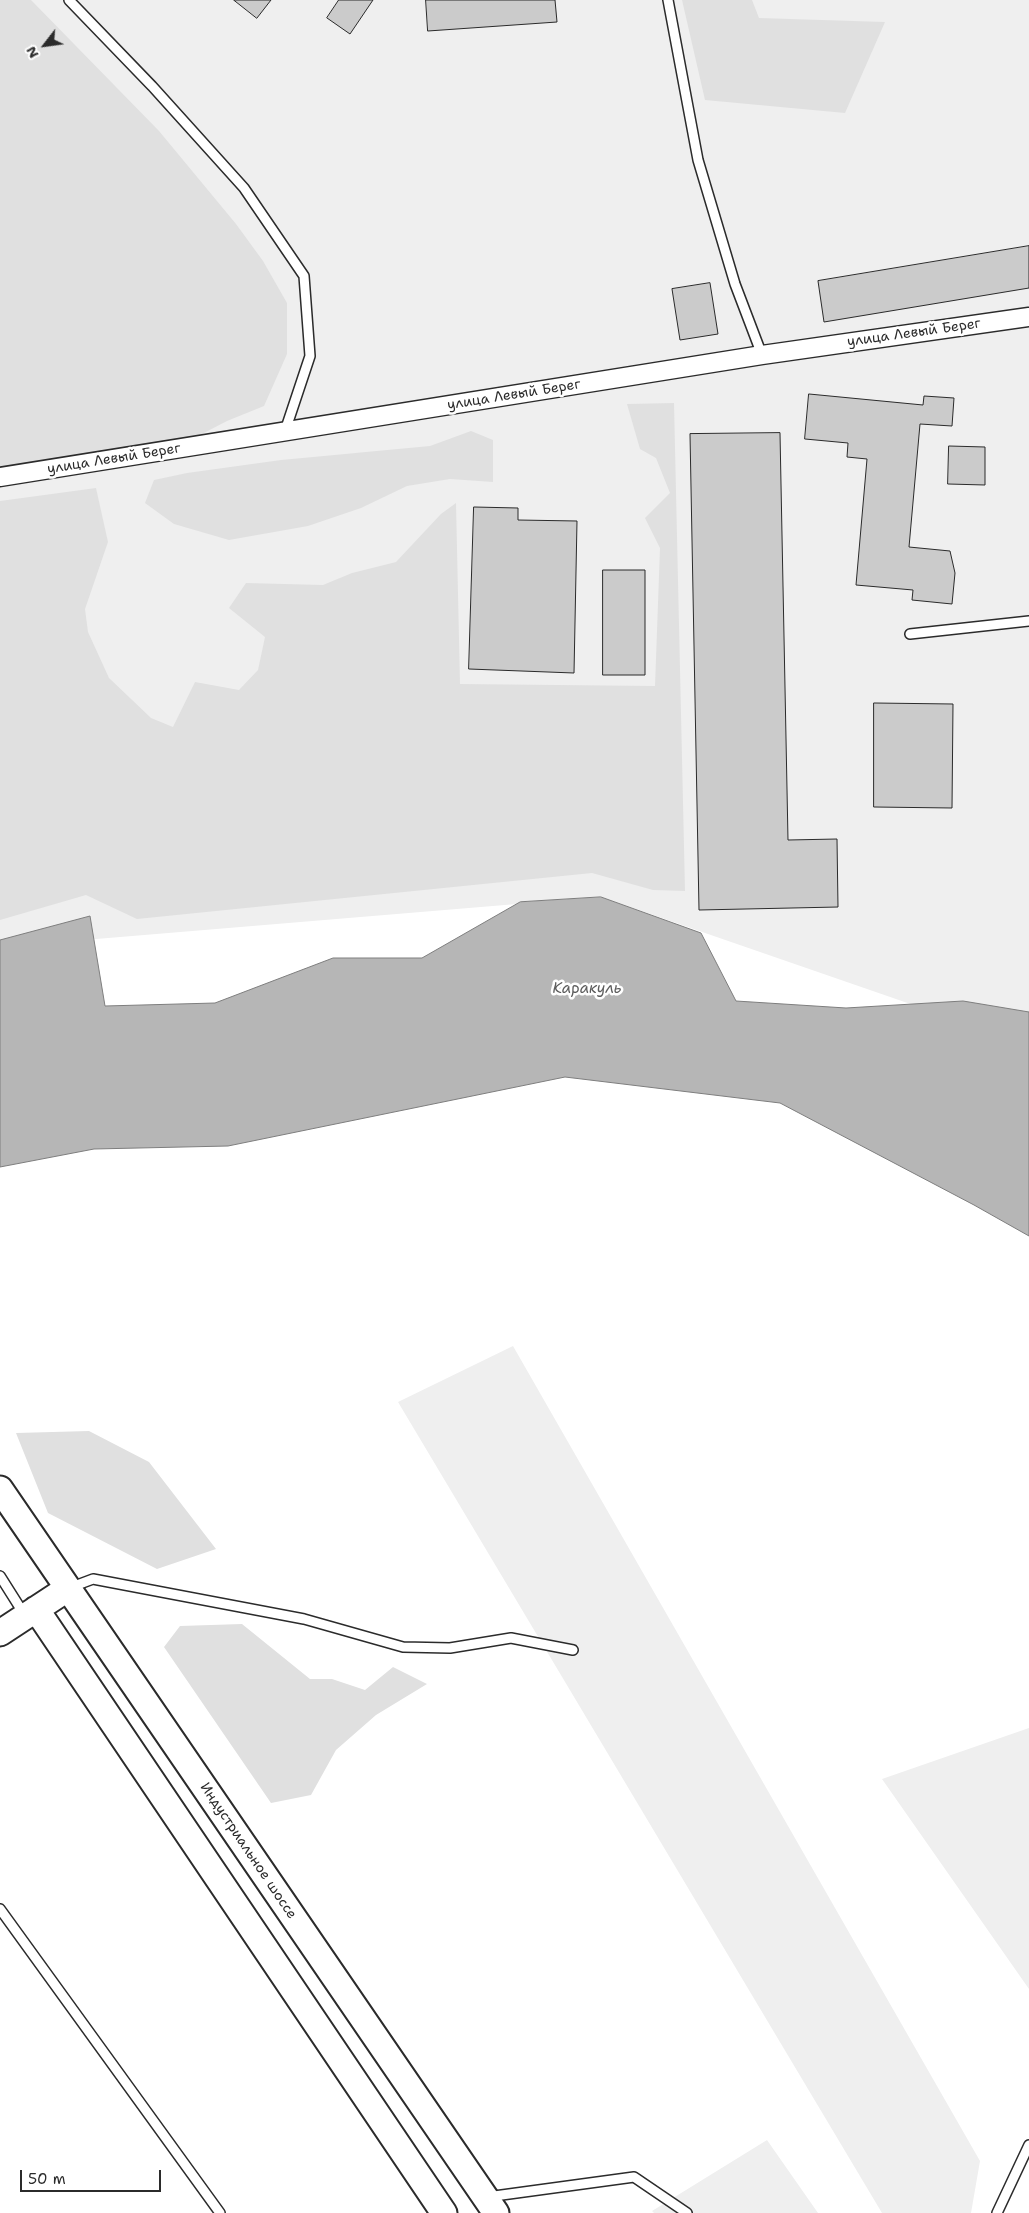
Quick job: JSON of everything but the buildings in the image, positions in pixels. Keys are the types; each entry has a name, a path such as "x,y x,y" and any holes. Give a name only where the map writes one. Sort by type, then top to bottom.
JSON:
{"main road":[{"name":"Индустриальное шоссе","path":"0,1489 491,2205"},
{"path":"0,1633 67,1589"},
{"path":"31,1613 444,2213"}],"street":[{"name":"улица Левый Берег","path":"0,477 762,355 1029,317"}],"lane":[{"path":"69,0 152,86 244,188 304,276 310,356 284,432"},
{"path":"668,0 698,160 734,284 762,355"},
{"path":"910,634 1029,621"},
{"path":"0,1576 31,1613"},
{"path":"67,1589 93,1579 304,1619 403,1647 450,1648 511,1638 573,1650"},
{"path":"0,1909 220,2213"},
{"path":"997,2213 1029,2145"},
{"path":"491,2205 634,2176 687,2213"}],"shaded area":[{"path":"0,0 1029,0 1029,1045 601,897 0,947"},
{"path":"0,0 31,0 159,131 236,224 263,261 287,303 287,354 264,406 227,421 171,450 0,474"},
{"path":"682,0 752,0 759,18 885,22 845,113 705,100"},
{"path":"674,403 685,891 653,890 592,873 137,919 86,895 0,920 0,501 96,488 108,542 85,609 88,632 109,678 151,718 173,727 195,682 239,690 258,670 265,637 229,608 246,583 323,585 352,573 396,562 441,514 456,503 460,684 655,686 660,548 645,518 670,493 656,458 640,449 627,404"},
{"path":"471,431 493,440 493,482 450,479 407,486 361,508 308,526 229,540 174,524 145,503 154,480 187,473 281,460 430,446"},
{"path":"513,1346 980,2161 971,2213 882,2213 398,1402"},
{"path":"89,1431 149,1462 216,1549 157,1569 48,1513 16,1433"},
{"path":"242,1624 310,1679 332,1679 365,1690 393,1667 427,1684 376,1715 336,1750 311,1795 271,1803 164,1647 180,1626"},
{"path":"1029,1728 1029,1989 882,1779"},
{"path":"767,2140 818,2213 654,2213 652,2211"}],"water":[{"name":"Каракуль","path":"601,897 701,933 736,1001 846,1008 963,1001 1029,1012 1029,1236 780,1103 565,1077 228,1146 94,1149 0,1167 0,940 90,916 105,1006 215,1003 333,958 422,958 520,902"}]}
